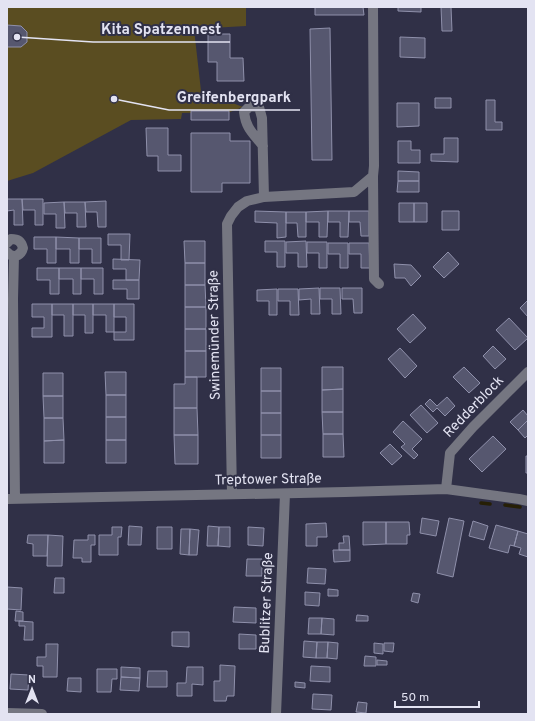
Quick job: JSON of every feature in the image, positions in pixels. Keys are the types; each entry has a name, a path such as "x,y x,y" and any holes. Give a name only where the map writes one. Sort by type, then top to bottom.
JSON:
{"street":[{"path":"373,7 374,279 379,284"},
{"path":"263,146 264,196"},
{"name":"Swinemünder Straße","path":"232,494 227,224 235,212 247,201 264,196 354,192 373,176"},
{"path":"7,243 11,239 15,239 22,244 23,248 19,255 10,254 12,299 11,499"},
{"name":"Redderblock","path":"446,489 450,453 473,427 528,372"},
{"name":"Treptower Straße","path":"11,499 285,494 446,489 528,501"},
{"name":"Bublitzer Straße","path":"276,714 285,494"},
{"path":"7,713 42,714"}],"shaded area":[{"path":"7,7 246,7 246,26 194,29 201,91 243,107 230,112 182,113 181,119 131,120 33,173 7,181"}],"building":[{"path":"315,7 363,7 364,15 315,15"},
{"path":"398,7 421,7 421,12 398,11"},
{"path":"441,7 451,7 452,31 442,31"},
{"path":"7,25 21,26 27,32 27,42 21,47 7,47"},
{"path":"330,28 332,160 312,160 310,29"},
{"path":"208,34 230,34 230,58 243,58 244,81 217,81 217,62 208,62"},
{"path":"400,37 425,38 425,58 400,57"},
{"path":"435,98 451,98 451,108 435,108"},
{"path":"486,100 495,100 495,122 502,122 502,130 486,130"},
{"path":"397,103 419,103 419,126 397,127"},
{"path":"191,111 229,111 229,120 191,120"},
{"path":"146,128 168,128 168,155 181,155 181,171 158,171 158,156 147,156"},
{"path":"191,133 230,133 230,141 250,141 250,183 222,183 222,192 191,192"},
{"path":"444,138 458,138 458,162 431,161 431,154 444,154"},
{"path":"398,141 411,141 411,150 420,150 420,163 398,163"},
{"path":"398,171 419,172 419,181 398,181"},
{"path":"398,181 419,181 419,192 397,192"},
{"path":"7,199 22,199 23,225 14,225 14,210 7,211"},
{"path":"22,199 43,199 43,225 35,225 35,210 23,210"},
{"path":"106,201 106,227 98,227 97,212 86,212 85,202"},
{"path":"64,202 85,202 86,227 77,227 77,213 65,213"},
{"path":"64,202 65,228 56,228 56,214 44,214 44,203"},
{"path":"399,203 414,203 414,222 399,222"},
{"path":"414,203 427,203 427,222 414,222"},
{"path":"255,211 286,212 286,237 277,238 277,223 255,222"},
{"path":"328,211 349,211 348,237 340,237 340,222 328,222"},
{"path":"328,211 327,237 319,237 319,222 306,222 306,212"},
{"path":"349,211 369,211 369,236 361,236 360,222 349,222"},
{"path":"442,211 459,211 459,230 442,230"},
{"path":"286,212 306,212 306,237 298,237 297,223 286,223"},
{"path":"108,234 130,234 129,260 121,260 121,245 108,245"},
{"path":"34,237 56,237 56,263 47,263 47,249 34,249"},
{"path":"56,237 79,238 79,263 70,263 70,249 56,249"},
{"path":"79,238 101,238 101,263 92,263 92,249 79,249"},
{"path":"184,241 205,241 205,263 185,263"},
{"path":"265,241 285,241 285,267 277,267 277,252 265,252"},
{"path":"306,241 307,267 298,267 298,253 286,253 286,242"},
{"path":"307,242 327,242 327,268 319,268 319,253 307,253"},
{"path":"328,243 348,243 348,268 340,268 340,254 328,254"},
{"path":"349,243 369,243 370,268 361,268 361,254 349,254"},
{"path":"448,252 459,264 444,278 433,267"},
{"path":"113,259 140,260 139,280 126,280 126,269 113,269"},
{"path":"185,263 205,263 205,285 185,285"},
{"path":"394,264 411,265 421,276 411,286 405,278 395,278"},
{"path":"37,268 59,268 59,294 50,294 50,280 37,280"},
{"path":"59,268 81,268 81,294 73,294 73,279 59,279"},
{"path":"81,268 103,268 103,294 94,294 94,279 81,279"},
{"path":"113,280 139,280 139,299 127,299 127,289 113,289"},
{"path":"185,285 205,285 206,307 185,307"},
{"path":"319,288 320,314 311,314 311,299 299,300 299,289"},
{"path":"320,288 340,288 341,314 332,314 332,299 320,299"},
{"path":"342,288 362,288 362,313 354,313 353,299 342,299"},
{"path":"277,289 277,315 269,315 269,301 257,301 257,290"},
{"path":"278,289 298,289 299,315 290,315 290,301 278,301"},
{"path":"528,300 528,317 520,308"},
{"path":"32,304 52,304 52,337 32,337 32,328 44,328 44,317 32,317"},
{"path":"52,304 73,304 73,336 64,336 64,315 52,315"},
{"path":"73,304 93,304 93,333 85,333 85,315 73,315"},
{"path":"93,304 114,304 114,332 106,332 106,315 93,315"},
{"path":"114,304 134,304 134,340 114,340 114,332 126,332 126,317 114,317"},
{"path":"185,307 206,307 206,329 185,329"},
{"path":"413,314 426,328 410,343 397,329"},
{"path":"509,318 528,338 515,350 496,330"},
{"path":"185,329 206,329 206,351 185,351"},
{"path":"493,346 506,359 495,369 483,356"},
{"path":"400,348 417,366 405,378 388,359"},
{"path":"185,351 206,351 206,377 185,377"},
{"path":"322,367 343,367 343,389 322,390"},
{"path":"464,367 480,383 469,393 453,377"},
{"path":"261,368 281,368 281,391 261,391"},
{"path":"105,372 126,372 126,395 106,395"},
{"path":"43,373 63,373 63,396 43,396"},
{"path":"185,377 197,377 197,408 174,408 174,384 185,384"},
{"path":"343,389 343,412 322,412 322,390"},
{"path":"261,391 281,391 281,413 261,413"},
{"path":"106,395 126,395 126,417 106,417"},
{"path":"43,396 63,396 63,418 44,418"},
{"path":"447,397 455,406 445,416 437,408 433,412 425,404 430,399 437,406"},
{"path":"421,405 438,423 427,433 410,415"},
{"path":"174,408 197,408 198,435 174,435"},
{"path":"523,410 528,416 528,420 518,430 510,422"},
{"path":"322,412 343,412 343,434 323,434"},
{"path":"261,413 281,413 281,435 261,435"},
{"path":"106,417 126,417 126,440 106,440"},
{"path":"44,418 63,418 64,440 44,441"},
{"path":"528,420 528,435 525,438 518,430"},
{"path":"403,421 422,439 412,449 418,455 414,459 401,447 405,444 393,432"},
{"path":"323,434 343,434 344,457 323,457"},
{"path":"174,435 198,435 198,464 175,464"},
{"path":"261,435 281,435 281,458 261,458"},
{"path":"493,436 506,449 482,472 469,459"},
{"path":"64,440 64,463 44,463 44,441"},
{"path":"106,440 126,440 126,463 106,463"},
{"path":"390,444 402,456 392,465 380,453"},
{"path":"526,456 528,456 528,473 526,473"},
{"path":"422,518 439,521 436,536 420,533"},
{"path":"449,518 464,521 453,577 437,573"},
{"path":"473,521 488,526 484,540 469,536"},
{"path":"363,522 386,522 386,544 363,545"},
{"path":"386,522 409,522 410,535 407,535 407,544 386,544"},
{"path":"326,523 327,537 317,537 317,546 306,546 306,524"},
{"path":"496,525 518,531 514,546 510,545 508,553 489,548"},
{"path":"129,526 142,527 141,545 128,545"},
{"path":"208,526 219,527 218,546 207,546"},
{"path":"112,527 122,527 121,537 118,537 118,555 99,555 99,535 112,535"},
{"path":"157,527 172,527 172,549 157,549"},
{"path":"219,527 230,527 230,547 218,546"},
{"path":"248,527 264,528 263,546 248,545"},
{"path":"181,529 190,529 189,555 180,554"},
{"path":"190,529 199,530 197,555 189,555"},
{"path":"518,531 528,534 528,557 519,554 521,548 514,546"},
{"path":"28,535 48,535 47,556 33,556 33,544 27,543"},
{"path":"48,535 63,536 62,566 47,566"},
{"path":"88,535 95,535 95,545 91,545 91,562 82,562 82,558 73,558 74,540 88,540"},
{"path":"343,536 349,536 350,550 339,550 339,543 344,543"},
{"path":"333,550 350,550 350,561 334,562"},
{"path":"247,559 262,559 262,576 246,576"},
{"path":"308,568 326,569 325,584 307,583"},
{"path":"55,578 64,578 64,593 54,593"},
{"path":"7,587 22,588 21,610 7,609"},
{"path":"328,589 338,590 338,596 328,596"},
{"path":"305,592 320,593 319,606 305,605"},
{"path":"413,593 420,594 418,603 411,601"},
{"path":"234,607 256,608 256,623 233,622"},
{"path":"16,611 23,612 23,621 15,621"},
{"path":"357,615 368,616 368,621 356,621"},
{"path":"309,618 322,618 321,634 308,634"},
{"path":"322,618 334,619 334,635 321,634"},
{"path":"19,621 33,622 33,640 24,640 25,626 19,626"},
{"path":"172,632 189,632 189,647 172,646"},
{"path":"239,634 256,635 256,649 239,649"},
{"path":"304,641 317,642 316,658 303,657"},
{"path":"317,642 328,642 327,658 316,658"},
{"path":"328,642 338,643 337,659 327,658"},
{"path":"374,643 383,644 383,654 374,653"},
{"path":"384,643 394,643 393,652 384,651"},
{"path":"46,644 58,644 57,677 43,677 43,666 37,666 37,657 46,657"},
{"path":"365,656 376,657 376,666 364,666"},
{"path":"377,660 387,661 387,665 377,665"},
{"path":"220,665 235,666 234,696 227,696 226,701 214,701 214,681 220,681"},
{"path":"311,666 330,667 330,682 310,681"},
{"path":"121,667 140,668 140,678 121,677"},
{"path":"187,667 203,667 203,685 192,684 192,696 177,696 177,683 186,683"},
{"path":"97,669 117,669 117,679 112,679 111,692 97,692"},
{"path":"148,671 167,671 167,687 147,687"},
{"path":"11,674 29,675 28,690 10,689"},
{"path":"121,677 140,678 139,691 120,690"},
{"path":"68,678 81,678 81,692 67,691"},
{"path":"295,682 305,683 305,688 295,687"},
{"path":"313,694 332,695 331,710 312,709"},
{"path":"358,702 367,703 366,713 356,712"}],"waterway":[{"path":"481,503 490,504"},
{"path":"505,505 520,507"}],"place":[{"name":"Kita Spatzennest","path":"17,37"},
{"name":"Greifenbergpark","path":"114,99"}]}
